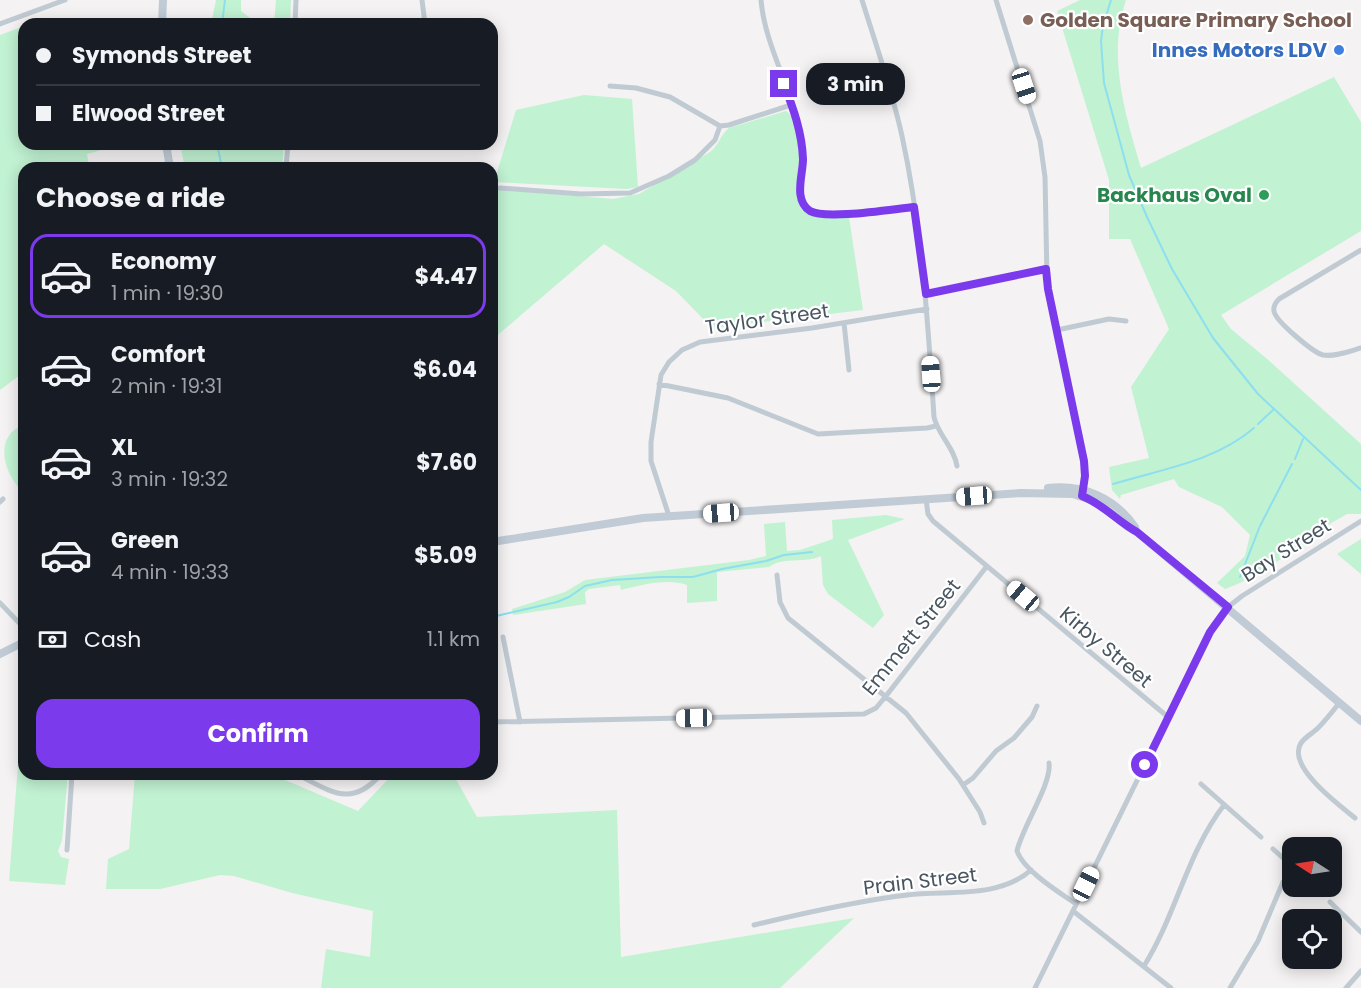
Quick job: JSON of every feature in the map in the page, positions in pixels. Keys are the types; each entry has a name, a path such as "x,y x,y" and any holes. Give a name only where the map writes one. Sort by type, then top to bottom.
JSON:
{"main road":[{"path":"162,18 163,0"},
{"path":"498,541 616,521 669,516 1021,493 1082,493 1137,532 1361,721"},
{"path":"0,654 18,645"}],"street":[{"path":"45,0 46,7"},
{"path":"0,24 65,0"},
{"path":"295,18 296,0"},
{"path":"422,0 424,18"},
{"path":"761,0 764,21 800,134 801,199 808,210 814,213 832,214 914,207"},
{"path":"862,0 894,100 903,138 926,294 936,426 951,449 957,466"},
{"path":"996,0 1038,129 1043,153 1046,269 1084,461 1082,493"},
{"path":"610,86 636,88 670,97 720,126 791,105"},
{"path":"500,188 580,194 630,193 658,181 694,160 715,140 720,126"},
{"path":"1361,250 1279,299 1274,305 1277,318 1317,353 1330,355 1361,348"},
{"path":"926,294 1046,269"},
{"name":"Taylor Street","path":"669,516 651,453 661,375 669,362 682,350 694,344 927,309"},
{"path":"1057,330 1109,320 1126,321"},
{"path":"844,323 849,370"},
{"path":"659,384 728,398 818,434 936,426"},
{"name":"Kirby Street","path":"926,499 930,517 1168,717"},
{"name":"Bay Street","path":"1035,988 1210,632 1228,607 1251,589 1361,521"},
{"name":"Emmett Street","path":"498,722 852,715 870,711 886,696 987,566"},
{"path":"777,575 780,602 788,618 912,719 963,785 980,812 984,823"},
{"path":"0,603 18,622"},
{"path":"502,638 520,722"},
{"path":"1340,702 1318,728 1302,741 1298,748 1298,758 1306,772 1355,819"},
{"path":"963,785 973,778 996,751 1010,741 1032,717 1037,706"},
{"path":"1049,763 1049,777 1033,808 1017,851 1031,870 1076,904"},
{"path":"67,850 72,780"},
{"path":"308,780 340,794 352,795 371,786 376,780"},
{"path":"1201,784 1261,837"},
{"path":"1143,966 1162,932 1202,838 1224,804"},
{"path":"1273,849 1282,858"},
{"name":"Prain Street","path":"754,925 908,895 990,888 1013,883 1031,870"},
{"path":"1230,988 1258,941 1282,884"},
{"path":"1330,902 1361,932"},
{"path":"1073,911 1172,988"},
{"path":"1346,988 1361,971"}],"green space":[{"path":"216,0 241,0 241,11 250,18 212,18"},
{"path":"276,0 291,0 290,18 274,18"},
{"path":"1080,0 1126,0 1118,42 1118,64 1124,106 1141,168 1334,77 1361,122 1361,231 1221,315 1231,329 1361,444 1361,514 1347,514 1312,534 1303,546 1240,583 1225,589 1217,583 1245,556 1250,535 1222,507 1179,487 1174,479 1121,495 1120,499 1112,490 1109,467 1149,458 1131,387 1169,329 1130,239 1109,239 1109,180 1057,11"},
{"path":"18,28 18,150 101,150 87,154 88,162 18,162 18,376 0,390 0,35"},
{"path":"584,95 632,99 638,187 627,189 498,182 498,169 516,110"},
{"path":"786,111 790,115 799,150 797,195 799,205 808,212 823,216 849,217 863,310 712,328 676,291 604,244 498,335 498,189 613,199 639,194 710,152 729,128"},
{"path":"181,150 284,150 282,162 184,162"},
{"path":"18,428 18,487 8,470 4,456 6,441"},
{"path":"886,515 905,519 848,540 884,615 873,628 828,594 823,585 821,556 808,560 781,562 769,567 717,572 717,601 687,603 687,585 679,583 654,583 621,590 620,585 589,589 585,592 586,604 513,615 512,609 565,592 585,580 766,556 764,524 785,522 787,551 800,550 833,539 832,520"},
{"path":"1361,539 1361,574 1337,554"},
{"path":"18,765 18,780 67,780 62,840 58,851 61,857 69,859 65,885 9,881"},
{"path":"135,780 285,780 358,811 387,780 456,780 477,817 617,810 621,957 854,918 780,988 321,988 326,949 370,957 373,911 292,893 234,876 220,875 160,889 106,889 108,859 129,849"}],"waterway":[{"path":"223,18 225,0"},
{"path":"1111,0 1101,41 1104,83 1129,175 1172,269 1213,338 1258,394 1361,490"},
{"path":"218,150 221,162"},
{"path":"1258,424 1273,410"},
{"path":"1113,484 1205,457 1238,440 1254,428"},
{"path":"1295,459 1303,439"},
{"path":"1240,577 1260,526 1292,464"},
{"path":"498,616 557,602 585,586 612,580 693,577 784,555 812,552"}],"place":[{"name":"Golden Square Primary School","path":"1028,20"},
{"name":"Innes Motors LDV","path":"1339,50"},
{"name":"Backhaus Oval","path":"1264,195"}],"route":[{"path":"784,84 800,134 803,160 800,192 804,205 814,213 823,214 914,207 926,294 1046,269 1048,289 1084,461 1085,476 1082,496 1102,506 1137,532 1228,607 1210,632 1145,765"}]}
